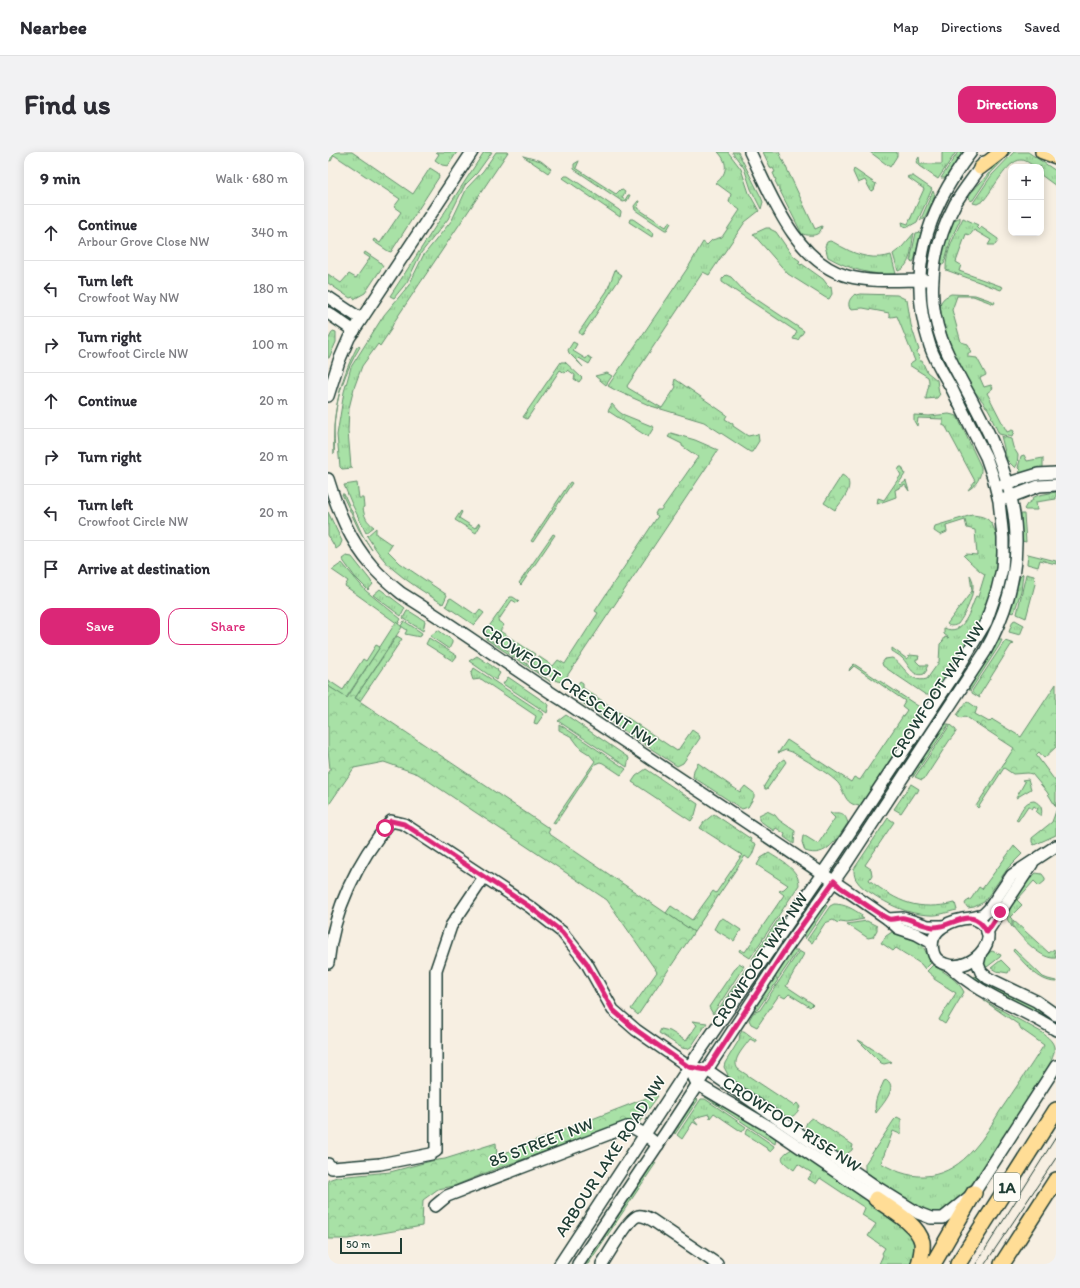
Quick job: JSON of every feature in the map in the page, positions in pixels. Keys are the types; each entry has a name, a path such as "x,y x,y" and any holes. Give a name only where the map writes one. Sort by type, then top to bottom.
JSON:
{"highway":[{"name":"1A","path":"958,1264 1056,1110"},
{"name":"1A","path":"1002,1264 1056,1180"},
{"path":"933,1264 974,1193"},
{"path":"879,1195 916,1230 922,1241 922,1254 919,1264"}],"main road":[{"path":"980,168 1001,152"},
{"path":"1042,152 1056,157"}],"street":[{"path":"328,396 339,361 361,319 472,152"},
{"path":"750,152 785,222 799,242 822,263 847,276 876,280 932,280"},
{"name":"CROWFOOT WAY NW","path":"689,1067 822,873 956,672 986,622 993,603 1002,569 1003,538 999,501 986,457 930,347 924,323 919,280 922,258 931,219 946,190 971,152"},
{"name":"CROWFOOT WAY NW","path":"702,1077 789,944 834,881 981,658 997,631 1004,612 1014,579 1017,546 1012,497 1000,460 983,421 942,343 935,322 932,298 934,267 940,239 948,219 956,203 992,152"},
{"path":"328,298 361,319"},
{"path":"328,313 354,331"},
{"path":"995,487 1038,474 1056,473"},
{"name":"CROWFOOT CRESCENT NW","path":"328,479 339,513 355,544 372,567 401,593 834,881 840,887 888,919 898,928 916,934 932,943"},
{"path":"999,501 1039,486 1056,485"},
{"path":"986,622 997,631"},
{"path":"328,963 336,921 348,888 363,860 391,821 404,824 530,907 562,932 586,962 613,1010 636,1030 689,1067"},
{"path":"980,956 964,964 950,966 940,963 934,957 932,943 937,932 943,926 955,920 983,915 1012,875 1056,846"},
{"path":"987,932 1036,859"},
{"path":"328,1164 332,1168 380,1164 431,1154 436,1151 436,970 451,926 484,877"},
{"path":"888,919 904,918 928,926 943,926"},
{"path":"970,918 981,923 987,932 988,939 986,947 980,956 978,964 981,972 988,978 1036,1002 1054,1014"},
{"path":"950,966 961,977 982,990 1035,1017 1056,1030"},
{"path":"879,1195 931,1218 943,1218 974,1193 1056,1066"},
{"name":"CROWFOOT RISE NW","path":"689,1067 773,1129 879,1195"},
{"name":"ARBOUR LAKE ROAD NW","path":"560,1264 689,1067"},
{"name":"CROWFOOT RISE NW","path":"702,1077 879,1195"},
{"name":"ARBOUR LAKE ROAD NW","path":"578,1264 702,1077"},
{"name":"85 STREET NW","path":"435,1206 447,1196 627,1127 631,1127 644,1134 658,1145"},
{"path":"602,1264 626,1227 634,1218 646,1216 717,1264"}],"green space":[{"path":"328,152 352,152 413,194 430,168 438,173 439,177 391,252 373,241 374,239 380,243 401,212 394,207 400,199 334,155 331,161 329,160 328,162"},
{"path":"436,152 457,152 448,166 442,165 435,160 439,154"},
{"path":"484,152 492,152 477,173 465,185 448,219 421,253 407,282 394,298 390,296"},
{"path":"496,152 508,152 394,322 380,346 378,344 362,366 349,408 348,431 351,467 353,468 342,469 340,467 337,435 344,392 351,367 384,315 409,285 423,256 452,220 467,188 483,171"},
{"path":"718,152 728,152 741,169 749,193 759,211 745,222 709,275 703,272 627,386 662,408 676,387 674,383 675,379 727,415 725,419 748,436 758,434 759,441 752,452 704,422 651,406 608,386 689,266 703,242 707,245 712,240 722,237 740,210 729,202 731,194 716,183 720,180 725,168 724,160"},
{"path":"732,152 738,152 761,197 763,202 761,209 751,189 744,168"},
{"path":"763,152 779,152 815,229 822,226 821,230 817,234 802,234 775,181 776,180 773,173 775,172 773,168 771,169"},
{"path":"870,152 897,152 897,156 890,167"},
{"path":"942,152 956,152 938,179 919,166 916,162 919,157 920,164 942,164"},
{"path":"958,152 965,152 946,178 941,178"},
{"path":"1008,152 1011,152 991,173 973,200 970,201 969,196 971,193"},
{"path":"1014,152 1028,152 1056,171 1056,186 1044,177 1044,164 1031,164 1021,160 1016,161 1012,164 1008,164 1008,167 983,201 977,204 973,203 992,175"},
{"path":"523,156 541,161 551,169 548,173"},
{"path":"579,161 576,168 616,194 621,189 625,192 622,198 625,200 628,195 630,195 627,201 623,202 574,169 574,164"},
{"path":"854,169 876,184 874,190 871,191 865,180 858,183 853,172"},
{"path":"568,176 619,210 621,212 620,217 563,178"},
{"path":"913,176 932,189 917,222 908,227 903,226 902,222 908,224 924,189 907,177"},
{"path":"933,191 935,196 925,217 920,221"},
{"path":"639,201 637,208 666,227 669,222 671,223 667,230 635,210 634,206"},
{"path":"960,217 951,239 944,264 942,265 942,248 954,220"},
{"path":"963,218 978,225 976,227 979,230 981,227 998,239 998,241 995,245 988,245 991,240 974,230 970,235 966,234 956,262 961,265 959,271 1003,287 1001,290 946,270 947,256 954,236"},
{"path":"630,219 633,219 653,233 652,237 629,222"},
{"path":"766,228 770,228 776,232 792,255 800,261 798,263 801,265 802,264 823,279 829,287 831,286 832,294 829,299 788,274 753,234"},
{"path":"921,232 913,262 910,261 916,233"},
{"path":"914,233 906,265 898,271 893,254 902,247"},
{"path":"830,241 849,251 861,255 879,257 891,255 896,274 878,274 861,271 828,257 825,246 827,242"},
{"path":"365,252 380,262 383,266 365,293 354,299 353,297 350,298 328,283 328,274 341,283 349,274 356,278 370,258 364,254"},
{"path":"615,270 622,275 581,335 579,332 607,291"},
{"path":"726,275 731,277 744,291 804,331 798,340 793,339 797,332 722,282 722,279"},
{"path":"855,294 897,295 907,300 911,325 919,350 917,352 920,361 922,361 927,372 937,380 940,394 937,398 926,399 929,383 928,377 909,365 915,361 897,316 891,317 889,316 889,313 863,308 850,309 850,301"},
{"path":"951,294 975,295 995,302 994,304 973,296 957,296 952,310 961,342 968,344 971,353 968,353 968,357 977,358 986,375 980,378 984,387 991,385 993,388 987,393 1007,432 1012,430 1014,431 1012,437 999,434 987,407 971,387 956,358 942,319 940,309 941,302 945,297"},
{"path":"333,331 336,332 336,342 328,358 328,340"},
{"path":"573,342 577,344 573,351 586,359 588,356 592,359 589,364 579,358 577,360 583,367 569,353 568,350"},
{"path":"359,346 360,347 342,385 337,403 341,386 351,360 357,347"},
{"path":"561,362 565,362 582,378 579,382 574,379 575,375 568,370 565,373 560,370 527,419 523,417"},
{"path":"607,373 612,376 606,385 595,376"},
{"path":"612,404 622,414 654,427 648,437 608,411"},
{"path":"949,414 957,416 981,467 981,474 978,480 974,486 968,490 975,481 946,427 943,425 943,419 918,418 917,426 914,421 914,415 929,416"},
{"path":"671,433 695,440 718,450 563,682 557,681 533,664 538,656 553,666 558,660 565,664 598,613 595,611 658,516 655,514 657,510 661,510 698,457 682,446 682,444 668,437"},
{"path":"1001,436 1011,439 1013,447 1018,455 1017,465 1015,468 1007,460"},
{"path":"1024,455 1027,461 1043,458 1042,470 1026,473 1019,472 1020,470 1018,468 1021,456"},
{"path":"902,467 905,474 899,483 901,485 906,481 909,491 905,485 895,490 896,497 877,504 878,498 884,500 901,475 898,470"},
{"path":"842,475 847,478 849,487 845,497 835,510 824,503"},
{"path":"570,482 572,483 533,542 531,541"},
{"path":"357,483 359,498 363,498 365,516 369,523 374,527 366,533 344,485"},
{"path":"1056,492 1056,499 1036,502 1037,510 1024,509 1027,504 1033,500 1032,498 1039,495"},
{"path":"342,494 344,494 363,536 372,550 359,530"},
{"path":"461,511 462,512 459,518 475,528 479,523 481,524 476,533 455,520"},
{"path":"328,512 342,541 340,546 336,549 328,535"},
{"path":"1021,514 1024,514 1026,542 1022,541"},
{"path":"972,515 987,519 991,523 995,532 997,543 996,570 990,596 982,617 966,647 934,695 926,695 883,666 882,663 885,659 892,658 907,673 916,679 927,679 939,662 940,644 945,637 949,638 944,634 944,628 951,630 957,629 969,615 976,596 978,597 985,574 964,556 966,554 977,555 975,530 967,528 965,520 946,526 947,532 940,535 934,531 935,526"},
{"path":"376,528 376,534 392,545 388,551 400,563 447,595 443,604 418,588 386,563 367,536"},
{"path":"553,534 555,535 521,585 519,583"},
{"path":"1028,554 1056,561 1056,564 1040,560 1038,567 1027,564"},
{"path":"346,556 352,557 373,584 368,590 355,577 342,559"},
{"path":"342,563 366,591 401,619 398,624 345,586 348,581 332,570"},
{"path":"1023,574 1021,591 1014,613 1010,612 1020,577"},
{"path":"1026,574 1034,576 1035,584 1026,618 1017,614"},
{"path":"970,575 973,587 972,593 968,607 958,624 949,626 947,624 972,591"},
{"path":"380,589 405,608 401,616 373,595"},
{"path":"510,597 513,597 519,601 517,603 512,600 498,621 504,625 500,631 535,654 530,662 485,632"},
{"path":"451,598 476,615 480,610 484,613 474,625 446,606"},
{"path":"407,611 425,621 423,631 403,618"},
{"path":"1015,620 1024,625 1020,635 1009,632 1013,621"},
{"path":"404,621 422,633 420,637 405,634 407,630 401,626"},
{"path":"396,622 402,627 355,698 550,829 548,833 694,932 638,1015 631,1009 657,972 607,900 418,774 384,762 354,768 328,806 328,772 330,769 328,750 328,686 347,698"},
{"path":"438,630 452,640 449,649 430,636"},
{"path":"397,636 402,639 360,701 355,698"},
{"path":"486,637 518,657 551,682 486,639"},
{"path":"429,638 457,656 453,661 426,644"},
{"path":"999,640 1002,640 970,691 969,685"},
{"path":"1005,641 1014,644 1011,645 979,696 980,698 972,693 972,691"},
{"path":"376,645 380,647 346,698 328,686 328,680 343,690 363,659 366,661"},
{"path":"892,648 907,659 910,655 919,656 916,661 920,665 928,665 927,670 924,674 916,674 902,658 892,651"},
{"path":"477,656 498,670 497,671 500,673 496,680 469,661"},
{"path":"854,664 921,708 922,711 860,806 850,803 836,781 820,769 792,752 786,750 778,753 787,740 851,782 854,777 860,780 907,710 902,706 905,701 854,666 849,671"},
{"path":"474,668 544,714 537,724 534,723 536,716 481,679 473,680 471,674"},
{"path":"508,677 549,705 547,713 503,684"},
{"path":"580,681 583,683 583,688 677,751 692,730 699,735 700,738 683,763 677,766 578,700 575,690"},
{"path":"1056,684 1056,747 1044,758 1039,752 1036,755 1056,782 1056,807 1047,792 1032,774 1013,774 1004,768 978,808 976,806 1014,748 965,716 961,718 957,715 967,701 977,708 975,714 989,722 992,719 1021,737"},
{"path":"566,715 629,758 627,767 558,721"},
{"path":"559,724 626,769 621,775 603,763 600,762 595,764 555,824 553,823 554,821 595,761 589,754 581,749 572,737 559,730"},
{"path":"943,724 949,724 913,777 914,768"},
{"path":"950,725 956,730 956,732 925,778 922,780 915,777"},
{"path":"784,759 786,762 767,789 765,789 764,786 773,771"},
{"path":"698,763 740,792 745,786 754,793 754,797 748,807 742,809 693,777 694,770"},
{"path":"646,769 698,804 695,815 691,821 632,782 636,776"},
{"path":"1028,779 1031,789 1016,798 1025,782 1022,780"},
{"path":"911,784 919,789 917,793 915,792 901,813 894,809"},
{"path":"1031,801 1034,801 1041,807 1041,816 1036,812 1038,809 1034,806 1032,809 1028,806 1018,821 1016,820 1025,805"},
{"path":"767,811 775,815 779,820 795,831 794,844 784,837 785,834 776,828 774,831 759,820 759,815"},
{"path":"1056,811 1056,835 1034,845 1032,838 1052,822"},
{"path":"830,813 842,814 845,816 848,823 831,846 825,850 813,853 805,851 802,842 803,836 818,844 835,818"},
{"path":"714,814 756,844 752,855 749,859 745,856 694,932 666,913 671,906 692,920 713,891 716,893 742,855 700,828 704,822"},
{"path":"888,818 894,822 865,865 871,869 872,875 869,880 890,894 909,903 930,906 955,903 957,910 933,915 913,913 898,908 885,901 858,883 854,869"},
{"path":"1014,846 1022,854 1008,868 984,902 968,908 965,904 966,902 971,899 979,887 982,889"},
{"path":"769,853 784,862 793,870 798,879 799,885 750,958 739,951 740,949 745,952 784,895 779,891 788,885 757,865 761,858"},
{"path":"1036,873 1042,874 1045,881 1039,886 1034,881 1017,900 1022,905 1010,917 1012,919 1012,927 1007,919 1011,906 1022,888"},
{"path":"834,904 852,909 862,915 861,917 864,919 847,922 840,921 838,923 833,920 825,923 812,943 807,940 830,906"},
{"path":"826,905 827,906 805,939 806,930 809,925 819,911"},
{"path":"723,918 741,930 734,941 714,929 719,920"},
{"path":"779,918 783,920 757,959 752,959"},
{"path":"1013,920 1049,953 1054,949 1056,958 1044,956 1032,947 1013,927"},
{"path":"867,921 877,926 877,930 873,937 868,938 847,924"},
{"path":"892,932 922,944 931,963 925,969 921,964 896,948 893,951 881,943 886,936"},
{"path":"1014,949 1043,977 1056,982 1043,979 1037,975 1013,951"},
{"path":"793,950 798,950 778,979 775,977"},
{"path":"799,951 804,954 786,986 813,1004 810,1007 789,994 785,998 779,995 757,1027 751,1024 749,1020 753,1013 760,1010"},
{"path":"992,951 1001,955 987,967 984,967 983,962 985,958"},
{"path":"1001,960 1010,969 1008,973 996,971 991,968"},
{"path":"739,963 744,966 713,1014 709,1007"},
{"path":"933,965 955,980 964,992 945,1024 939,1020 956,993 934,979 934,977 927,971"},
{"path":"746,968 748,973 720,1015 715,1014"},
{"path":"975,976 1037,1008 1056,1020 1056,1025 973,979"},
{"path":"774,977 778,980 758,1009 751,1013"},
{"path":"983,1000 1043,1033 1050,1039 1054,1047 1053,1057 1019,1116 978,1176 951,1206 941,1212 934,1212 914,1204 891,1190 865,1171 865,1164 897,1117 901,1119 901,1134 893,1131 881,1163 894,1170 918,1176 930,1176 942,1173 953,1167 974,1149 988,1131 1044,1045 1021,1029 1019,1025"},
{"path":"692,1021 707,1023 691,1047 687,1049 682,1048 659,1033 661,1029 670,1031 686,1041 697,1025"},
{"path":"742,1031 756,1040 756,1042 750,1039 742,1050 736,1062 738,1069 794,1106 797,1103 800,1107 798,1112 793,1116 786,1119 735,1085 727,1076 728,1075 724,1067 725,1063 739,1040"},
{"path":"858,1040 892,1062 884,1064 881,1063"},
{"path":"887,1080 891,1087 890,1092 876,1113 875,1104 877,1097 884,1081"},
{"path":"654,1095 658,1096 638,1124 630,1122 498,1168 454,1186 438,1189 423,1200 422,1226 348,1239 328,1239 328,1180 337,1177 390,1172 431,1161 445,1159 496,1143 497,1156"},
{"path":"705,1097 711,1097 776,1137 775,1144"},
{"path":"697,1099 698,1100 675,1134 673,1129 691,1103"},
{"path":"701,1099 705,1099 746,1127 742,1132 714,1113 710,1118 709,1114 694,1120 698,1125 693,1122 682,1139 677,1135"},
{"path":"812,1118 853,1145 852,1150 842,1156 807,1133 806,1124"},
{"path":"748,1128 774,1146 771,1152 745,1134"},
{"path":"792,1149 899,1219 916,1242 913,1264 879,1264 885,1248 868,1236 876,1224 862,1215 865,1208 820,1178 816,1184 808,1179 812,1173 798,1164 794,1170 786,1164 782,1160 782,1157"},
{"path":"654,1161 656,1163 588,1264 584,1264 650,1164"}],"tram line":[{"path":"976,1264 1056,1137"},
{"path":"985,1264 1056,1158"}],"route":[{"path":"385,828 391,821 404,824 530,907 562,932 586,962 613,1010 636,1030 689,1067 707,1070 792,939 834,881 840,887 888,919 904,918 935,927 943,926 955,920 970,918 981,923 987,932 1000,912"}]}
